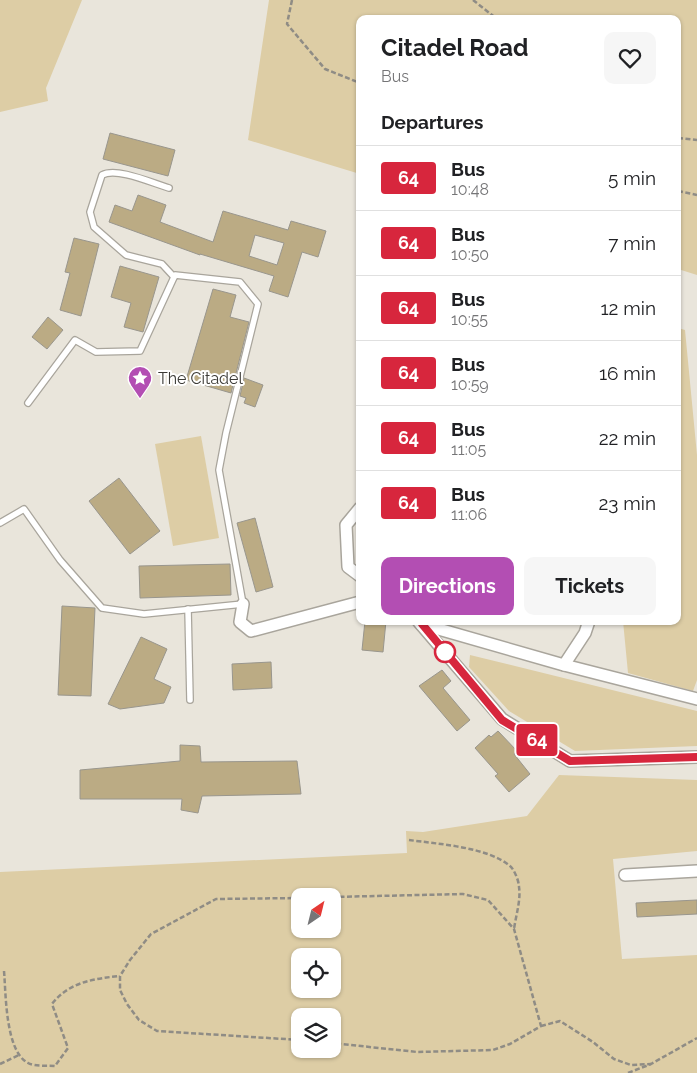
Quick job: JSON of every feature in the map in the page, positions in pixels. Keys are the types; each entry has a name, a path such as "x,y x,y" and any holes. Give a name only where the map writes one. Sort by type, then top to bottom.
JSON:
{"street":[{"path":"356,513 346,525 348,567 356,573"},
{"path":"243,604 240,622 251,631 356,603"},
{"path":"423,625 502,720 570,761 697,757"},
{"path":"430,625 564,665 697,699"},
{"path":"564,665 585,634 588,625"},
{"path":"626,875 697,870"}],"lane":[{"path":"0,523 24,509 60,560 102,608 144,614 243,604 219,470 226,433 258,304 240,282 174,277 162,264 126,255 113,246 94,228 90,212 102,175 108,172 134,177 169,188"},
{"path":"28,403 75,340 96,352 140,351 174,277"},
{"path":"188,609 190,700"}],"path":[{"path":"292,0 287,24 324,69 356,82"},
{"path":"473,0 492,15"},
{"path":"681,138 697,140"},
{"path":"681,192 697,195"},
{"path":"409,840 475,850 498,858 512,866 520,886 514,929 541,1026"},
{"path":"341,897 463,894 488,900 514,929"},
{"path":"291,898 216,899 152,934 130,960 120,976 120,990 127,1004 139,1020 157,1031 291,1039"},
{"path":"4,971 9,1031 19,1055 28,1063 55,1066 68,1048 52,1004 57,997 75,984 120,976"},
{"path":"341,1045 417,1052 493,1050 510,1044 541,1026 560,1021 593,1042 614,1059 631,1065 650,1064"},
{"path":"628,1073 650,1064 697,1038"},
{"path":"0,1064 19,1055"}],"shaded area":[{"path":"0,0 82,0 46,88 48,101 0,112"},
{"path":"269,0 697,0 697,275 681,270 681,15 356,15 356,173 248,140"},
{"path":"681,329 685,330 697,455 697,680 693,691 628,673 623,625 681,625"},
{"path":"201,436 219,538 173,546 155,444"},
{"path":"470,655 697,711 697,746 575,751 509,711 469,667"},
{"path":"559,775 697,780 697,851 613,859 622,959 697,955 697,1073 0,1073 0,872 407,853 406,831 423,832 527,816"}],"building":[{"path":"110,133 175,150 168,176 103,159"},
{"path":"138,195 166,205 160,222 213,242 223,211 288,230 291,221 326,231 318,257 302,252 288,297 269,291 274,276 200,255 109,222 115,205 132,211","holes":["255,235 284,243 277,265 249,256"]},
{"path":"74,238 99,244 81,316 60,310 70,273 65,272"},
{"path":"120,266 159,277 143,332 124,327 131,303 111,297"},
{"path":"213,289 236,295 230,317 249,322 231,393 186,380"},
{"path":"48,317 63,330 47,349 32,337"},
{"path":"244,378 263,385 255,407 244,403 246,398 240,396"},
{"path":"119,478 160,531 130,554 89,501"},
{"path":"255,518 273,587 256,592 237,523"},
{"path":"230,564 231,595 140,598 139,566"},
{"path":"62,606 95,608 91,696 58,695"},
{"path":"365,625 386,625 383,652 362,650"},
{"path":"141,637 167,649 154,679 171,687 164,703 120,709 108,704"},
{"path":"271,662 272,688 233,690 232,664"},
{"path":"442,670 451,681 443,688 470,720 457,731 419,686"},
{"path":"498,731 517,751 514,754 530,774 509,792 495,776 498,774 475,748 489,735 491,737"},
{"path":"180,745 200,746 201,762 297,761 301,794 202,796 198,813 181,810 182,799 80,799 80,770 180,761"},
{"path":"697,900 697,914 637,917 636,903"}],"bus line":[{"name":"64","path":"423,625 502,720 570,761 697,757"}],"place":[{"name":"The Citadel","path":"140,399"}]}
